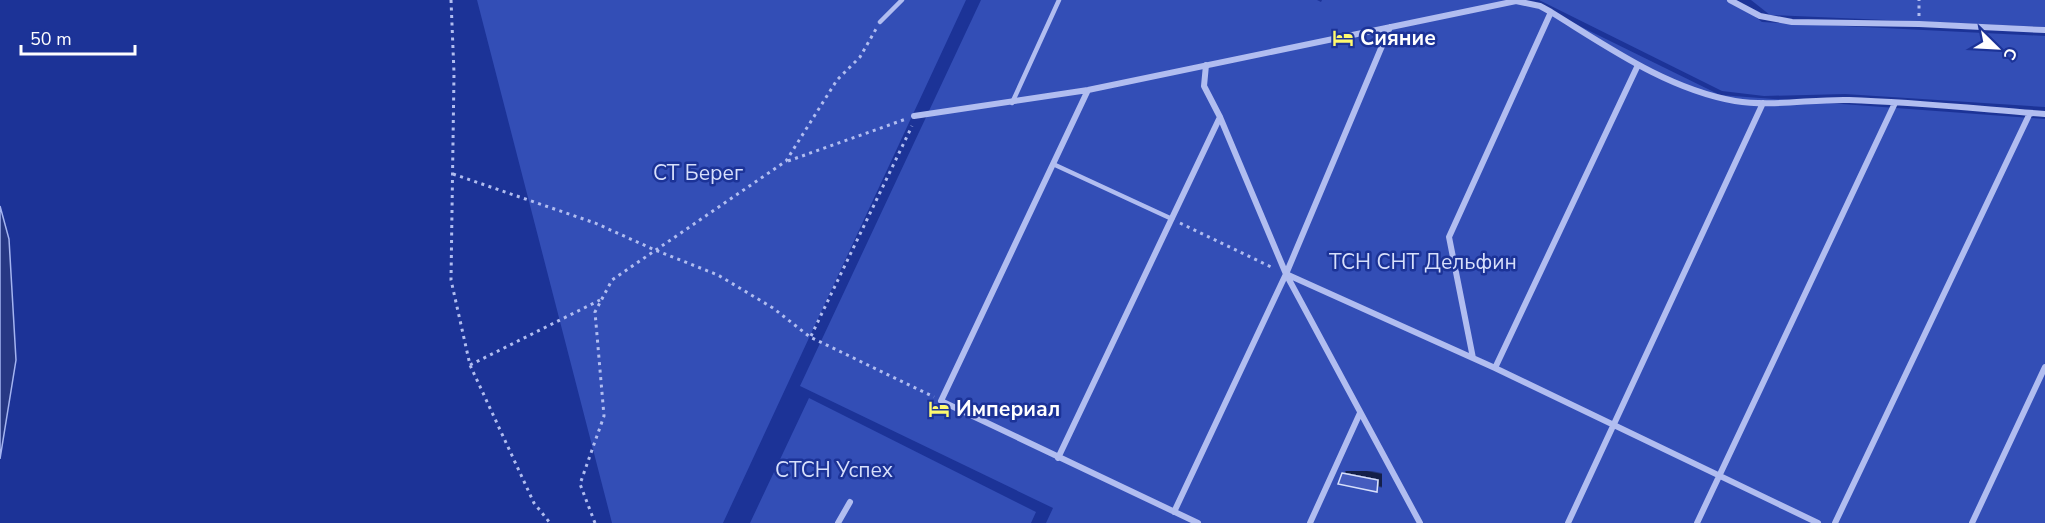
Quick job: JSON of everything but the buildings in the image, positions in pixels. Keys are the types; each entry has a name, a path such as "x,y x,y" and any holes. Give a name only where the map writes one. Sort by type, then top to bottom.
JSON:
{"street":[{"path":"1730,0 1746,10 1776,20 2045,30"},
{"path":"914,116 1088,90 1516,1 1540,6 1638,65 1699,91 1735,100 1763,103 1848,100 2045,114"},
{"path":"1473,358 1449,237 1551,12"},
{"path":"1174,512 1286,274 1390,27"},
{"path":"1206,65 1204,86 1220,117 1286,274 1420,523"},
{"path":"1494,368 1638,65"},
{"path":"1088,90 941,401 1198,523"},
{"path":"1568,523 1763,103"},
{"path":"1697,523 1895,103"},
{"path":"1835,523 2030,112"},
{"path":"1058,458 1220,117"},
{"path":"1286,274 1473,358 1818,523"},
{"path":"1972,523 2045,367"},
{"path":"1310,523 1360,413"},
{"path":"838,523 850,502"}],"lane":[{"path":"880,22 902,0"},
{"path":"1012,103 1059,0"},
{"path":"1053,164 1172,219"}],"path":[{"path":"451,0 454,73 451,280 471,365 534,503 550,523"},
{"path":"1919,0 1919,24"},
{"path":"786,161 837,80 860,57 880,22"},
{"path":"595,523 580,484 604,416 595,312 612,280 786,161 914,116 913,125 810,337"},
{"path":"453,174 595,223 718,275 773,308 810,337 941,401"},
{"path":"1172,219 1286,274"},
{"path":"471,365 602,299"}],"green space":[{"name":"СТ Берег","path":"477,0 966,0 723,523 612,523"},
{"name":"ТСН СНТ Дельфин","path":"981,0 1317,0 1321,2 1322,0 1514,0 1551,12 1720,95 2045,119 2045,523 1046,523 1053,508 800,386"},
{"path":"1539,0 1734,0 1762,22 2045,36 2045,107 1845,94 1764,96 1722,91"},
{"path":"1751,0 2045,0 2045,27 1770,15"},
{"name":"СТСН Успех","path":"809,398 1036,512 1031,523 750,523"}],"shaded area":[{"path":"0,206 9,239 16,360 0,459"}],"place":[{"name":"Сияние","path":"1343,38"},
{"name":"Империал","path":"939,409"}]}
